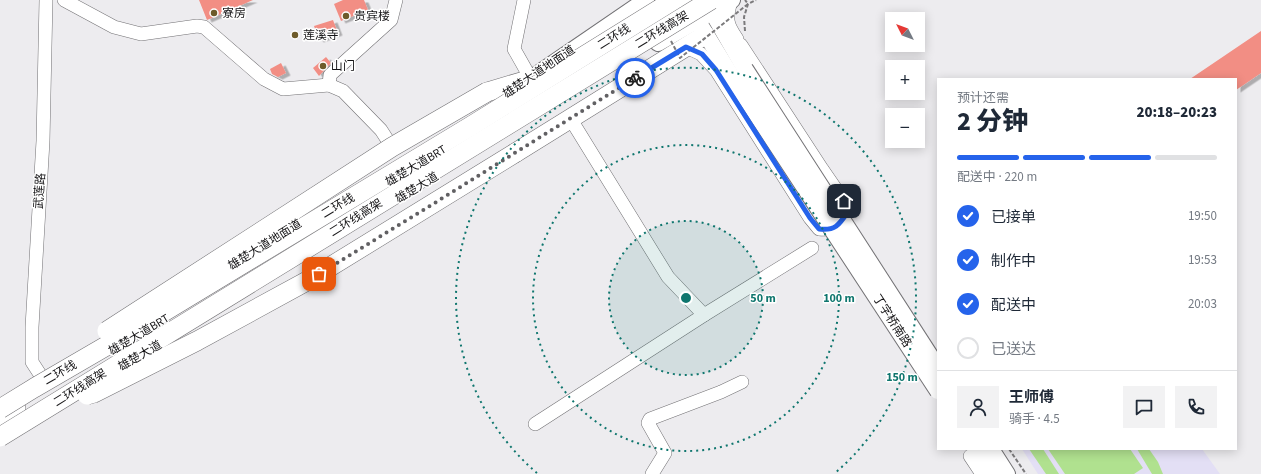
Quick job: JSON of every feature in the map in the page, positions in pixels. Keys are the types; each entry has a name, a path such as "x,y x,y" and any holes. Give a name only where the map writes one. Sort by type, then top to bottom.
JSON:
{"highway":[{"name":"二环线","path":"0,409 38,383 132,331 683,0"},
{"name":"二环线高架","path":"0,438 709,4"},
{"path":"48,408 94,393 197,341 307,281 515,154 570,118 680,53 706,35"},
{"path":"38,383 58,363 392,147 487,92 531,79"}],"main road":[{"path":"626,13 636,0"},
{"name":"雄楚大道地面道","path":"0,404 197,288 531,79 646,0"},
{"name":"丁字桥南路","path":"683,0 706,35 738,73 937,367"},
{"name":"雄楚大道","path":"0,438 231,302 339,234 706,35 709,4 732,0"},
{"name":"丁字桥南路","path":"709,4 734,42 738,73 937,390"},
{"path":"991,450 1007,474"},
{"path":"973,453 992,474"}],"street":[{"name":"武莲路","path":"38,383 32,362 32,327 43,141 46,0"},
{"path":"64,0 114,27 141,34 197,26 204,27 264,79 284,89 328,77 391,20 396,0"},
{"path":"524,0 514,48 531,79"},
{"name":"雄楚大道BRT","path":"0,420 683,0"},
{"path":"680,53 702,54 716,70 810,218 819,229 829,230 840,224 847,213 844,201 734,42 728,26 727,14 732,0"},
{"path":"706,35 716,70"},
{"path":"328,77 381,130 392,147"},
{"path":"570,118 668,277 704,314"},
{"path":"535,424 704,314 812,248"},
{"path":"652,474 665,453 648,424 650,419 721,392 742,382"},
{"path":"973,453 982,474"}],"path":[{"path":"745,0 748,4"},
{"path":"680,53 748,4 756,0"},
{"path":"746,32 744,17 748,4"},
{"path":"1010,450 1026,474"}],"shaded area":[{"path":"1023,450 1203,450 1220,474 1038,474"}],"green space":[{"path":"1030,450 1044,450 1059,474 1046,474"},
{"path":"1049,450 1131,450 1143,468 1134,474 1065,474"},
{"path":"1138,450 1150,450 1158,462 1163,474 1152,474"}],"building":[{"name":"寮房","path":"199,0 253,0 207,20"},
{"name":"贵宾楼","path":"343,0 364,0 368,10 341,21 334,4"},
{"path":"333,20 338,33 319,40 314,26"},
{"path":"1261,31 1261,73 1237,89 1237,78 1191,78"},
{"name":"山门","path":"326,57 331,63 319,76 313,68"},
{"path":"281,63 286,73 278,77 272,74 270,69"}],"way so far":[{"path":"319,274 515,154 635,78"}],"place":[{"name":"寮房","path":"214,13"},
{"name":"贵宾楼","path":"346,16"},
{"name":"莲溪寺","path":"295,35"},
{"name":"山门","path":"323,66"}],"route":[{"path":"635,78 686,47 702,54 716,70 810,218 819,229 829,230 840,224 847,213 844,201"}]}
